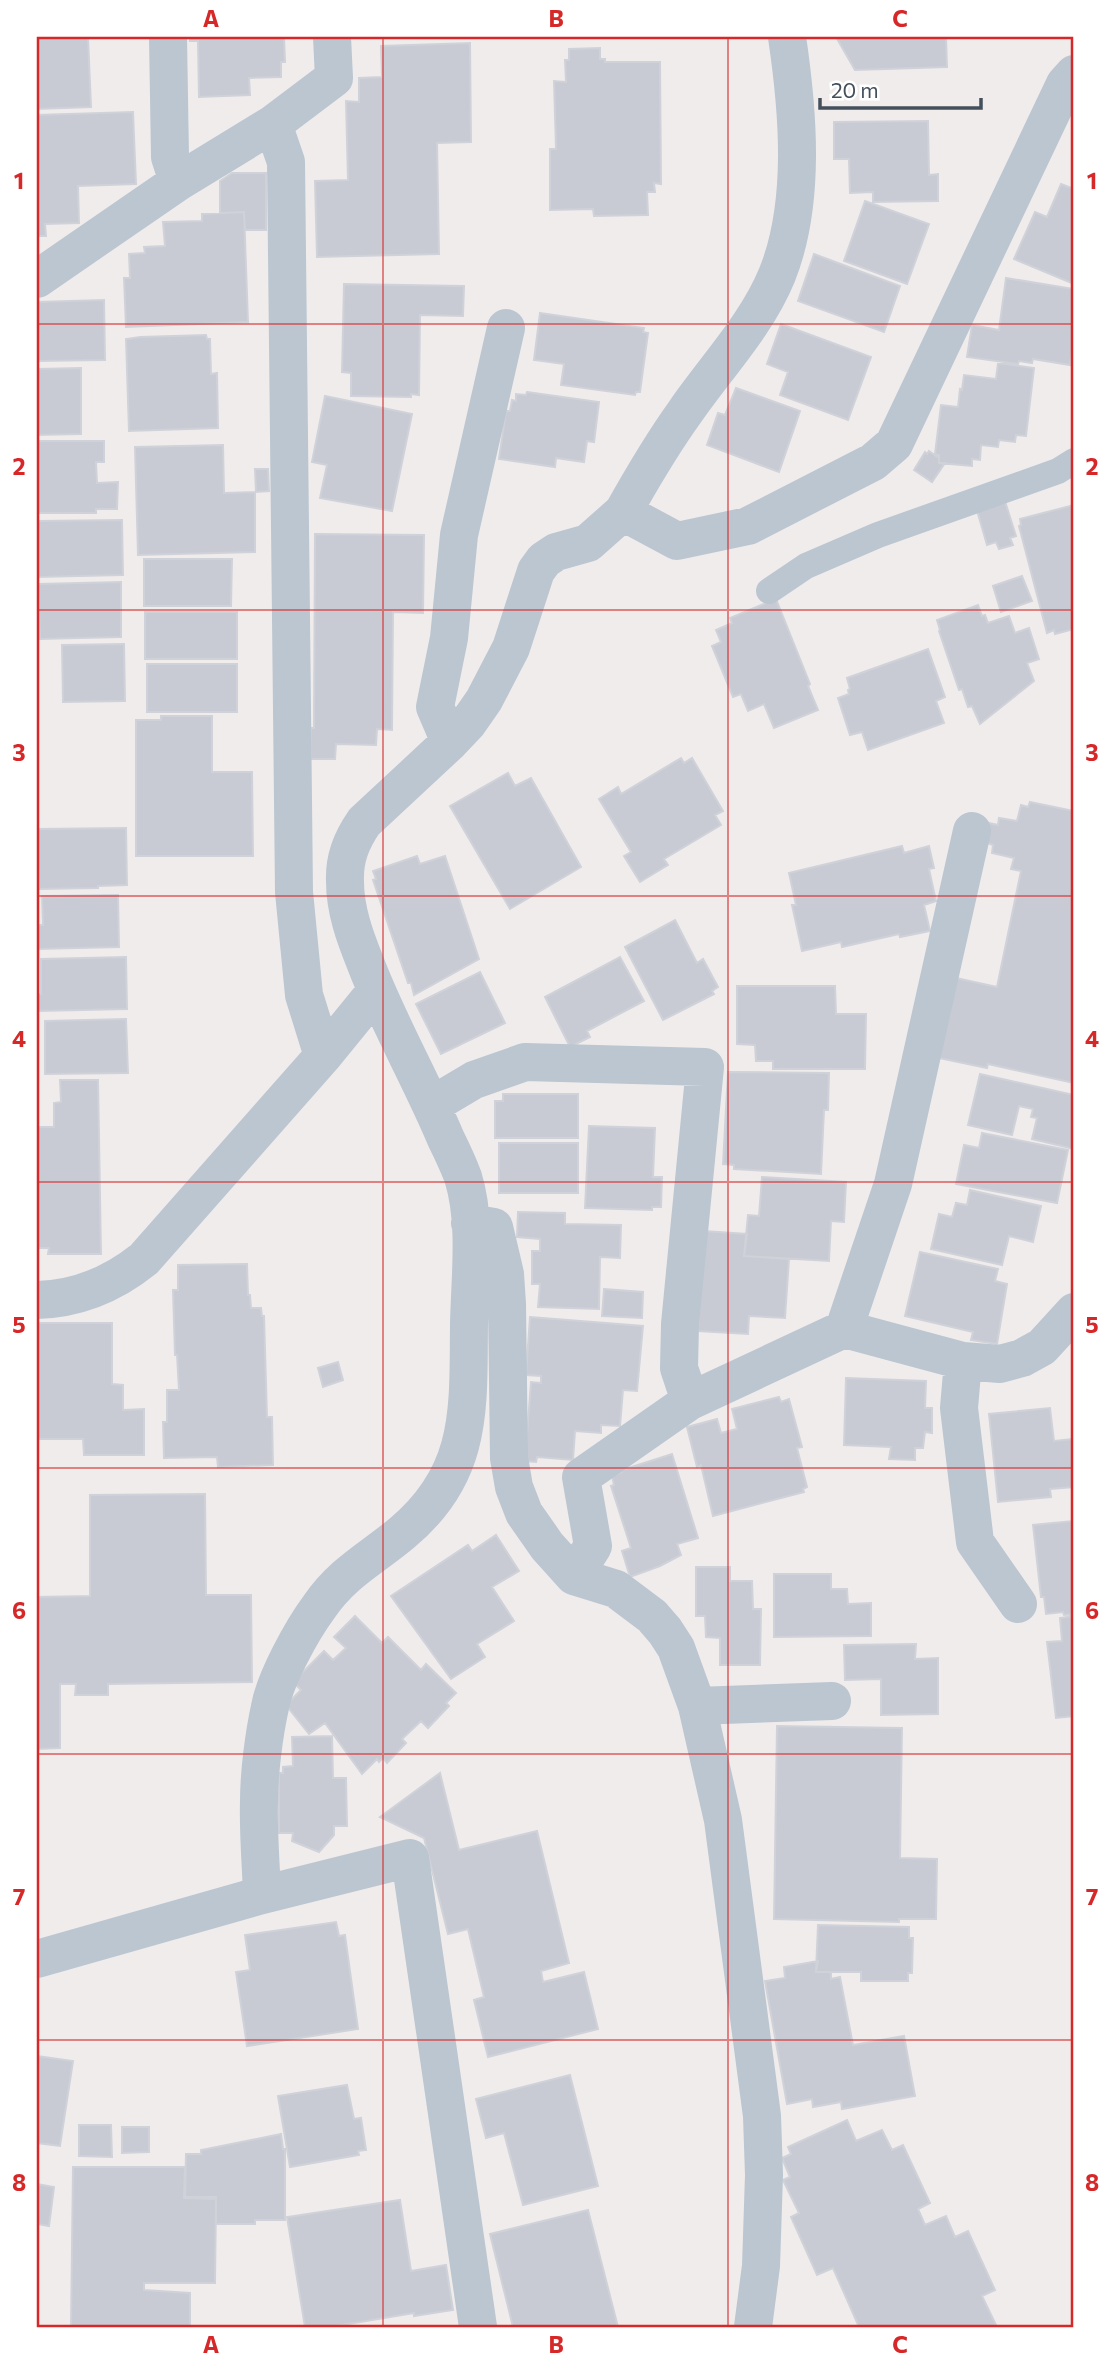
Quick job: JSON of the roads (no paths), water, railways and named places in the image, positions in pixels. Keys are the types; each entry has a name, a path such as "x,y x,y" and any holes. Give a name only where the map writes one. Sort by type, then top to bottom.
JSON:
{"street":[{"path":"168,37 170,157 178,182"},
{"path":"37,279 178,182 273,124 334,78 332,37"},
{"path":"262,1895 258,1798 270,1704 284,1670 317,1609 338,1581 411,1525 445,1485 464,1438 468,1397 470,1223 463,1178 432,1105 376,991 356,939 348,904 345,873 352,840 371,814 468,723 511,648 536,571 544,560 556,552 588,544 623,512 685,412 762,306 778,273 792,220 796,116 788,37"},
{"path":"623,512 677,541 748,526 839,481 885,454 894,444 1065,85 1074,74"},
{"path":"273,124 286,162 294,892 304,995 323,1056"},
{"path":"450,742 435,707 449,638 459,535 506,328"},
{"path":"844,1329 893,1184 972,831"},
{"path":"37,1300 83,1293 130,1270 144,1259 323,1056 376,991"},
{"path":"432,1105 474,1080 525,1062 705,1067 680,1324 679,1368 690,1401"},
{"path":"470,1223 494,1227 505,1274 509,1458 514,1487 524,1513 547,1546 575,1576 616,1588 652,1616 676,1648 697,1706 723,1820 762,2116 764,2175 761,2266 753,2327"},
{"path":"575,1576 593,1546 581,1477 690,1401 844,1329 963,1361 1000,1364 1022,1358 1042,1347 1074,1312"},
{"path":"963,1361 959,1408 975,1542 1018,1604"},
{"path":"697,1706 832,1701"},
{"path":"37,1959 262,1895 410,1858 478,2327"}],"lane":[{"path":"769,591 806,566 878,535 1058,471 1074,461"}]}
